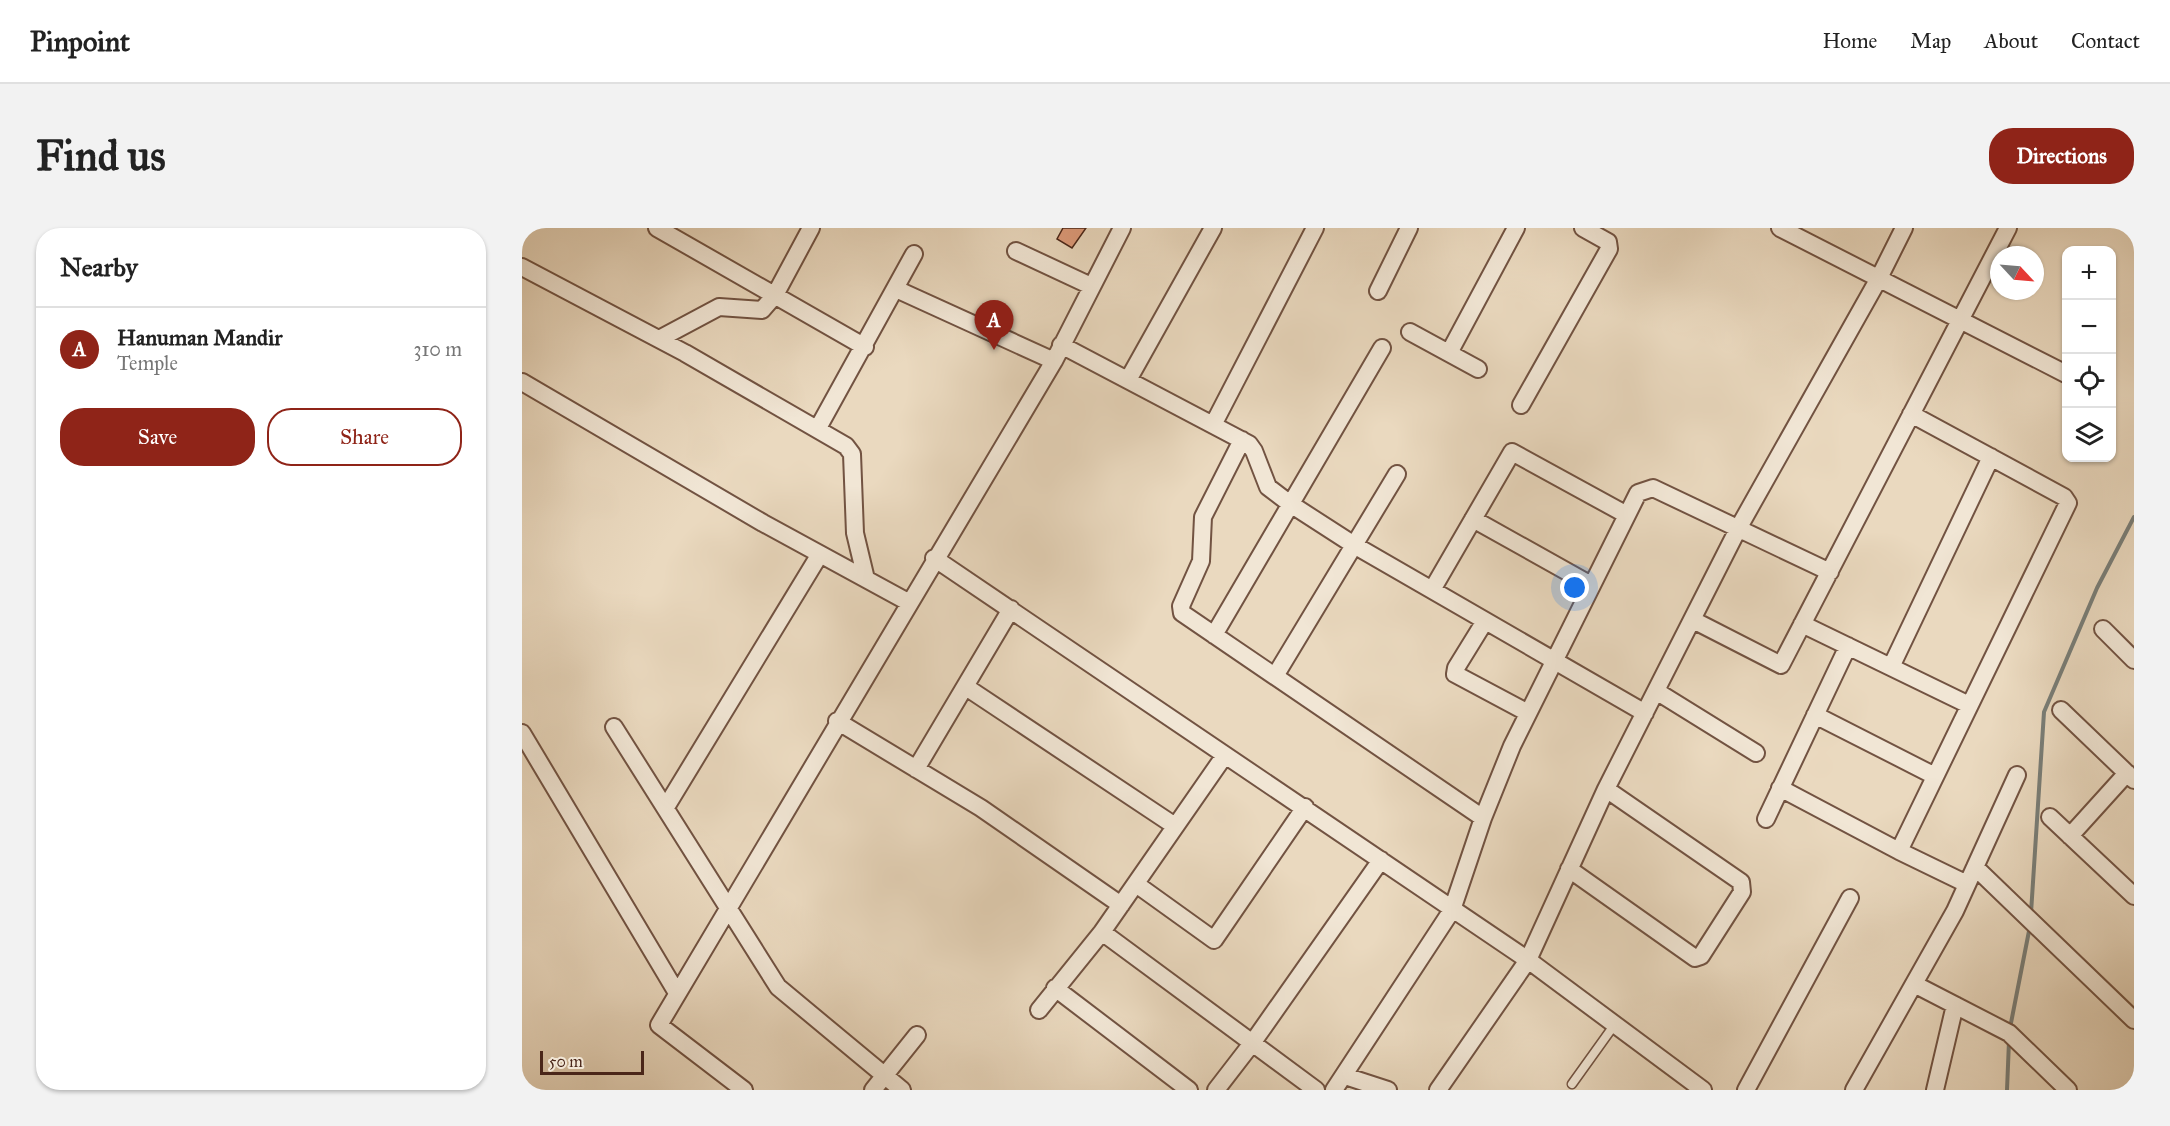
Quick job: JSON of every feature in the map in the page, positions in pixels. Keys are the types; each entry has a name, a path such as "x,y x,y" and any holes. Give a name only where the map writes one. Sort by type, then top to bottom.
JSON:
{"street":[{"path":"657,228 865,346"},
{"path":"659,339 719,307 762,310 775,296 811,228"},
{"path":"744,1090 659,1025 837,721 1054,361 1122,228"},
{"path":"1128,380 1213,228"},
{"path":"1214,425 1316,228"},
{"path":"1378,291 1409,228"},
{"path":"1449,353 1516,228"},
{"path":"1521,405 1609,249 1608,242 1583,228"},
{"path":"1780,228 1878,280 2062,371"},
{"path":"1438,1090 1528,960 1606,789 1740,527 1878,280 1904,228"},
{"path":"1693,620 1781,665 2008,228"},
{"path":"1016,251 1091,286"},
{"path":"818,428 914,254"},
{"path":"522,267 659,339 846,446 852,454 855,533 866,579"},
{"path":"896,289 1054,361"},
{"path":"1410,332 1478,369"},
{"path":"1061,345 1242,440 1254,451 1268,487 1289,503 1354,545 1645,713"},
{"path":"1214,634 1382,348"},
{"path":"522,382 820,554 908,602"},
{"path":"1899,851 2068,503 2064,497 1911,414"},
{"path":"1242,440 1203,517 1201,561 1181,606 1182,613 1483,818"},
{"path":"1432,590 1512,452 1627,515"},
{"path":"1891,667 1990,457"},
{"path":"1275,676 1397,474"},
{"path":"1334,1090 1452,910 1483,818 1528,713 1638,493 1653,488 1740,527 1830,572"},
{"path":"1473,519 1591,585"},
{"path":"666,807 820,554"},
{"path":"934,558 1528,960 1703,1090"},
{"path":"916,769 1011,609"},
{"path":"1485,621 1456,668 1455,674 1528,713"},
{"path":"1802,624 1969,705"},
{"path":"2103,629 2134,660"},
{"path":"1766,819 1848,646"},
{"path":"966,687 1175,826"},
{"path":"1656,691 1756,753"},
{"path":"2061,710 2130,776 2070,836"},
{"path":"1815,715 1935,776"},
{"path":"837,721 981,808 1121,905"},
{"path":"614,727 781,991 902,1090"},
{"path":"522,732 677,993"},
{"path":"1038,1010 1102,932 1225,755"},
{"path":"1854,1090 1967,884 2018,776"},
{"path":"1780,788 1967,884"},
{"path":"1569,869 1695,958 1701,956 1742,892 1742,882 1606,789"},
{"path":"1136,884 1214,940 1305,807"},
{"path":"2050,817 2134,896"},
{"path":"1216,1090 1253,1042 1381,860"},
{"path":"1974,867 2134,1020"},
{"path":"1746,1090 1850,898"},
{"path":"1102,932 1316,1090"},
{"path":"1914,984 2016,1039 2068,1090"},
{"path":"1055,988 1189,1090"},
{"path":"1935,1090 1955,1005"},
{"path":"873,1090 917,1035"},
{"path":"1345,1076 1388,1090"}],"lane":[{"path":"1572,1084 1615,1024"}],"building":[{"path":"1063,228 1086,228 1072,248 1057,239"}],"waterway":[{"path":"2031,913 2044,712 2097,588 2134,517"},
{"path":"2010,1028 2030,926"},
{"path":"2007,1090 2009,1041"}],"place":[{"name":"Hanuman Mandir","path":"994,350"}]}
